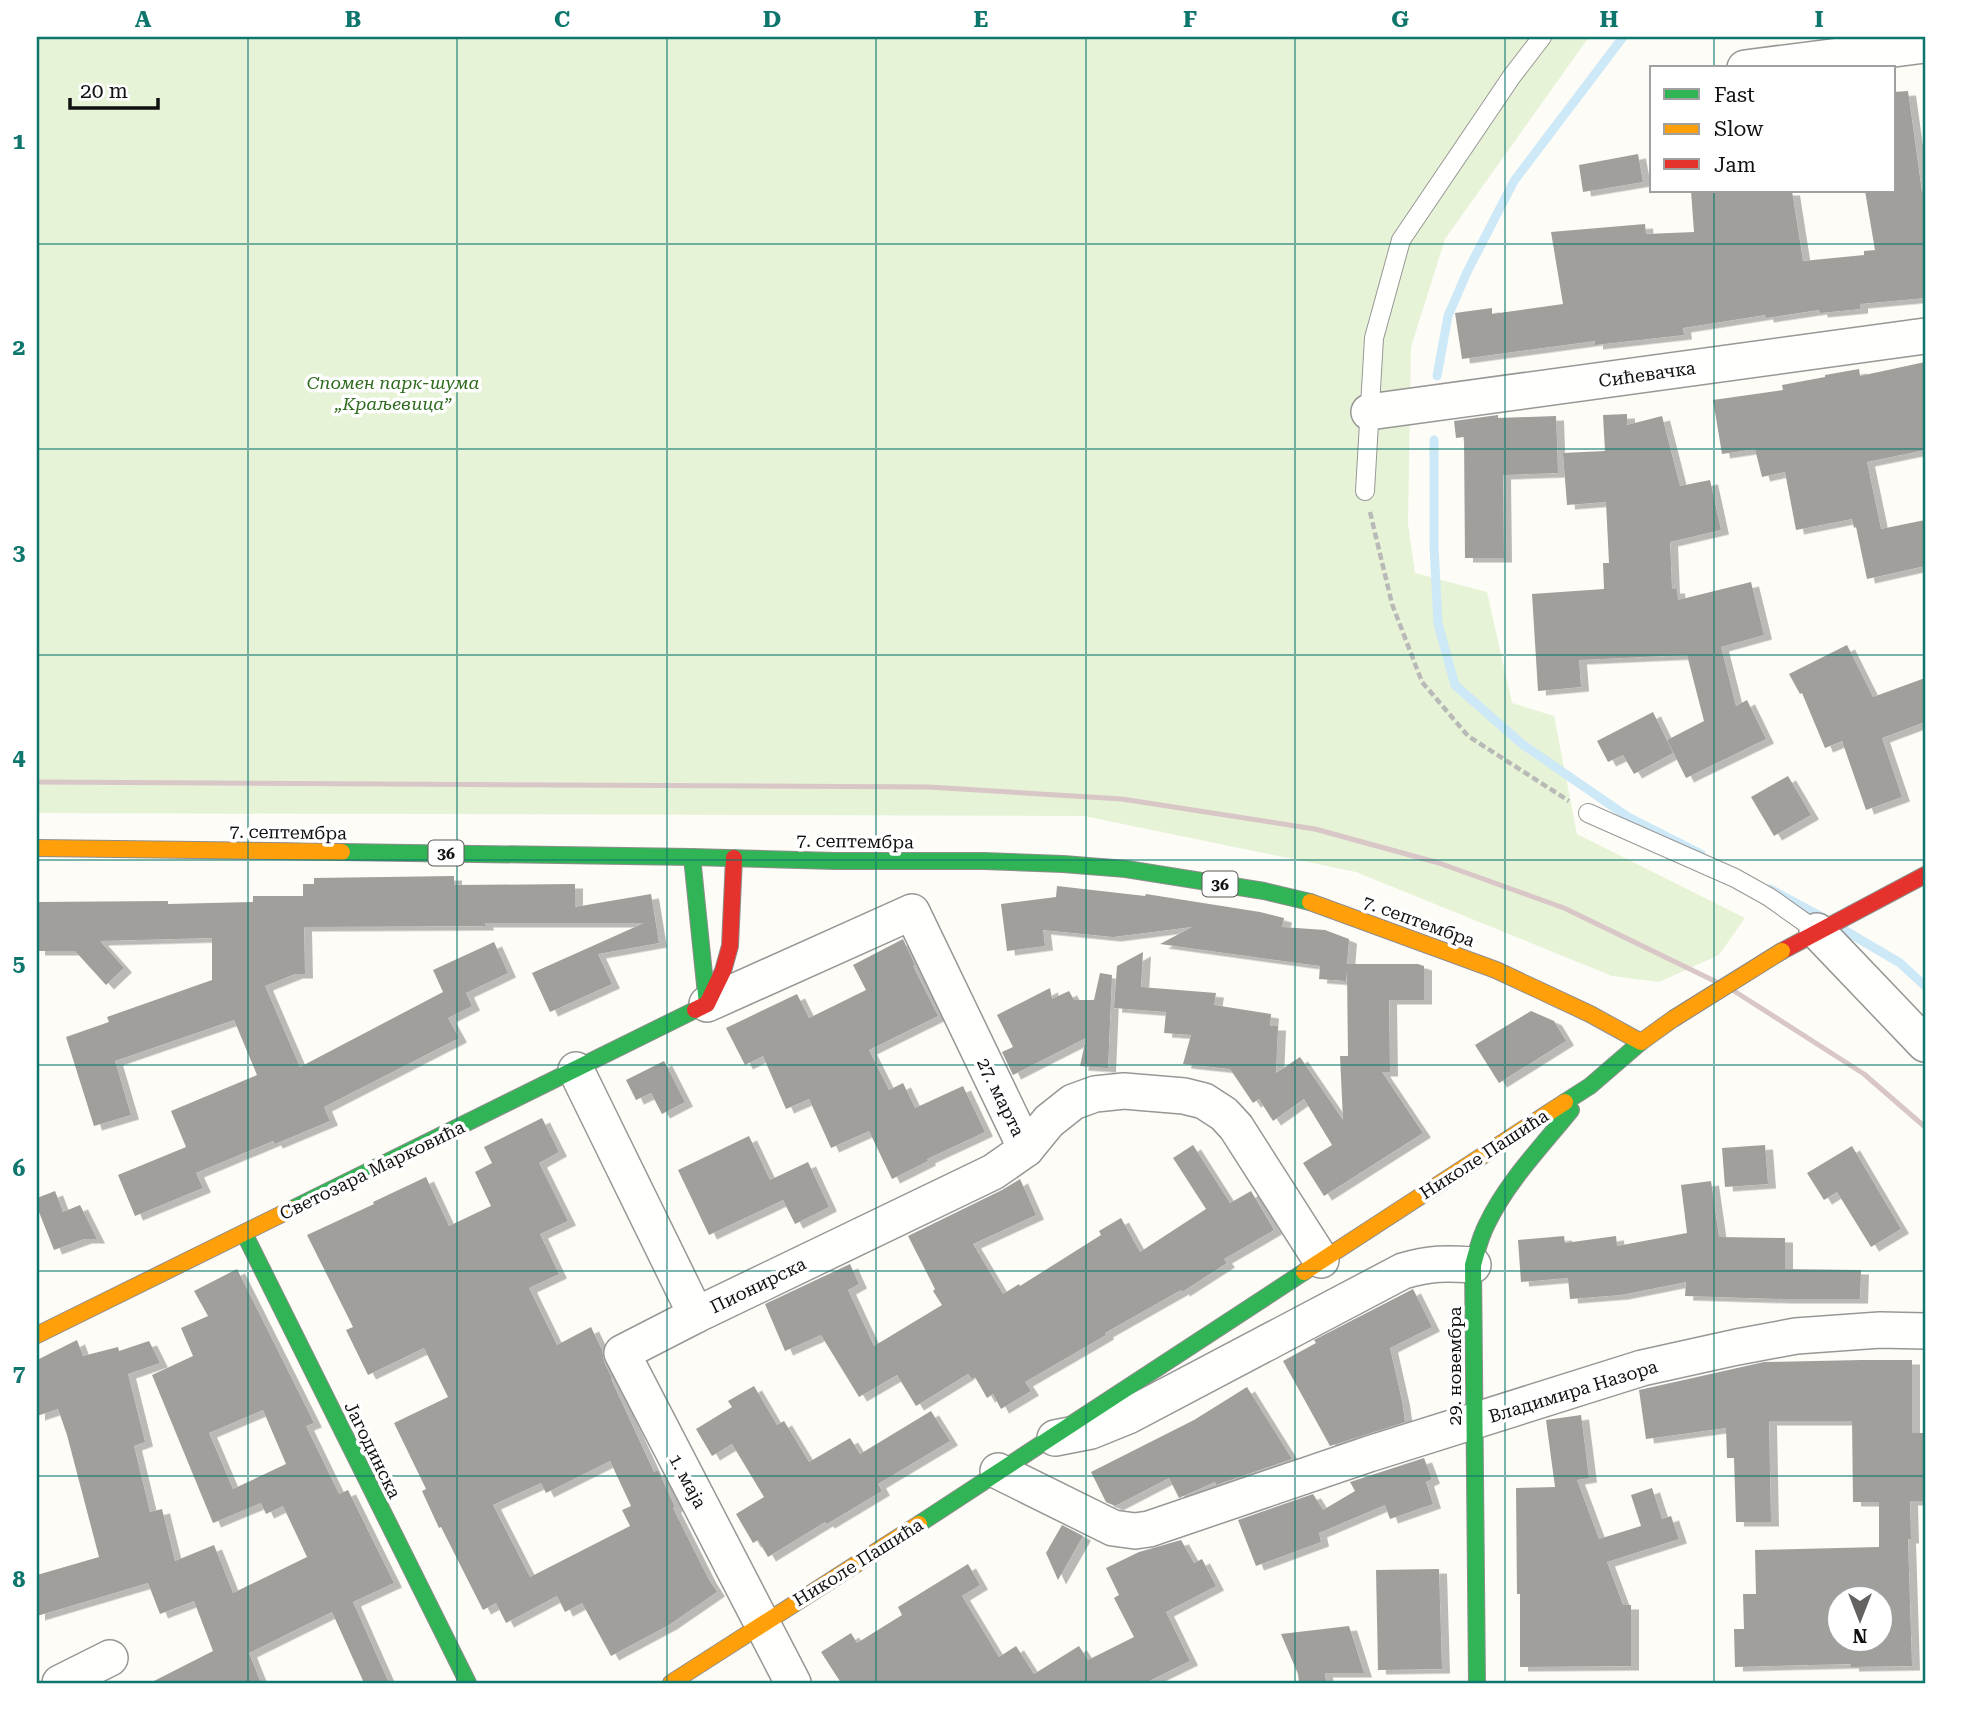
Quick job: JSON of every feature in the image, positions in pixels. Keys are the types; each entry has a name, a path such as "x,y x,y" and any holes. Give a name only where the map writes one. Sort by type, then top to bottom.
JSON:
{"street":[{"path":"1761,66 1925,45"},
{"name":"Сићевачка","path":"1369,412 1925,336"},
{"name":"7. септембра","path":"37,848 983,860 1126,869 1264,891 1308,901 1460,956 1543,991 1641,1042"},
{"path":"692,857 699,948 707,1004"},
{"path":"707,1004 723,971 730,946 734,858"},
{"name":"Николе Пашића","path":"671,1683 972,1490 1590,1086 1641,1042 1674,1019 1782,951 1925,875"},
{"name":"Светозара Марковића","path":"37,1335 707,1004 912,912"},
{"name":"27. марта","path":"912,912 1026,1149 1049,1121 1073,1102 1095,1094 1135,1092 1184,1096 1204,1101 1224,1114 1236,1127 1321,1260"},
{"path":"1827,926 1925,1044"},
{"name":"Пионирска","path":"576,1070 696,1315 993,1172 1026,1149"},
{"name":"29. новембра","path":"1477,1683 1473,1265 1479,1241 1489,1220 1519,1176 1590,1086"},
{"name":"Јагодинска","path":"244,1233 468,1683"},
{"name":"Николе Пашића","path":"1045,1440 1091,1430 1128,1416 1403,1271 1427,1264 1473,1265"},
{"name":"1. маја","path":"696,1315 621,1353 793,1683"},
{"name":"Владимира Назора","path":"998,1471 1113,1528 1135,1531 1149,1529 1369,1454 1642,1368 1796,1336 1925,1331"},
{"path":"60,1683 110,1658"}],"lane":[{"path":"1365,491 1374,338 1401,240 1512,76 1542,37"},
{"path":"1588,813 1735,878 1827,926"}],"path":[{"path":"1365,491 1392,604 1422,682 1468,736 1588,813"}],"green space":[{"name":"Спомен парк-шума „Краљевица”","path":"37,37 1589,37 1445,239 1411,347 1408,524 1415,573 1487,592 1512,703 1554,716 1577,834 1745,918 1719,955 1659,982 1612,976 1356,872 1084,816 37,813"}],"building":[{"path":"1908,91 1922,192 1925,192 1925,298 1860,304 1860,309 1820,313 1819,310 1766,318 1765,315 1683,328 1684,335 1595,345 1595,341 1462,359 1455,313 1492,308 1492,314 1563,304 1551,232 1645,224 1646,234 1694,232 1691,192 1792,192 1803,261 1864,255 1864,251 1875,250 1865,192 1896,192 1896,92"},
{"path":"1638,154 1643,182 1583,192 1579,165"},
{"path":"1925,362 1925,450 1867,462 1881,529 1925,520 1925,566 1867,579 1852,519 1796,530 1785,472 1762,477 1755,449 1722,454 1713,400 1783,390 1782,385 1825,375 1859,369 1860,376"},
{"path":"1627,414 1627,425 1662,416 1680,486 1710,480 1721,530 1670,542 1672,589 1677,589 1678,600 1751,582 1764,635 1721,647 1736,706 1747,700 1766,739 1686,778 1667,740 1704,721 1687,655 1579,660 1581,687 1538,691 1532,594 1604,589 1603,563 1609,563 1606,502 1567,505 1563,453 1605,451 1603,415"},
{"path":"1498,415 1498,418 1556,416 1558,473 1503,475 1504,558 1465,558 1464,437 1456,438 1454,421"},
{"path":"1847,645 1873,697 1925,678 1925,722 1882,738 1902,797 1866,810 1842,741 1825,748 1802,693 1800,694 1789,674"},
{"path":"1653,712 1673,753 1634,774 1623,755 1608,762 1597,741"},
{"path":"1788,776 1811,815 1774,836 1751,797"},
{"path":"454,876 454,885 575,884 575,907 651,894 659,943 598,954 612,984 550,1012 532,973 644,923 304,927 305,974 295,974 265,986 300,1067 443,992 433,970 494,942 508,973 466,993 472,1006 448,1018 459,1038 324,1107 330,1121 196,1173 203,1188 135,1216 118,1175 186,1147 171,1111 257,1075 234,1020 115,1061 131,1115 94,1126 66,1037 109,1022 107,1017 212,980 212,938 100,941 124,968 106,985 75,951 37,951 37,902 253,902 253,896 303,896 303,884 314,884 314,878"},
{"path":"1057,886 1146,894 1260,912 1284,918 1282,927 1325,930 1349,939 1347,964 1424,966 1424,1000 1389,1000 1390,1072 1382,1072 1423,1133 1324,1196 1303,1163 1332,1145 1304,1099 1273,1121 1259,1099 1253,1103 1230,1069 1183,1064 1191,1035 1164,1033 1166,1012 1114,1008 1117,966 1143,952 1141,987 1216,993 1214,1005 1271,1014 1270,1026 1278,1026 1276,1073 1300,1057 1343,1120 1340,1056 1348,1056 1347,971 1346,981 1319,979 1320,966 1160,944 1192,927 1113,937 1043,930 1045,946 1007,951 1001,904 1056,897"},
{"path":"903,939 938,1016 869,1050 889,1090 903,1083 915,1108 963,1086 985,1132 892,1179 869,1131 831,1148 809,1099 786,1109 763,1056 745,1065 726,1028 797,994 809,1018 866,990 853,965"},
{"path":"1100,973 1112,975 1108,1068 1080,1066 1086,1038 1013,1075 1002,1052 1013,1047 997,1015 1050,988 1052,999 1069,991 1074,1000 1094,1000"},
{"path":"1531,1011 1554,1021 1566,1041 1499,1083 1475,1045"},
{"path":"664,1061 685,1102 662,1114 651,1093 636,1100 626,1080"},
{"path":"542,1118 559,1152 539,1163 568,1221 540,1234 559,1274 529,1288 557,1345 591,1327 611,1379 654,1472 658,1470 675,1507 673,1508 717,1592 669,1625 611,1656 582,1603 565,1612 557,1596 506,1623 496,1603 483,1610 441,1527 439,1528 422,1491 426,1489 394,1423 448,1397 424,1348 368,1375 346,1330 353,1327 307,1235 426,1177 449,1226 491,1206 475,1172 492,1163 484,1147","holes":["610,1461 631,1506 622,1510 630,1526 530,1577 493,1505 541,1483 546,1493"]},
{"path":"749,1136 770,1180 808,1162 829,1207 795,1224 783,1200 709,1235 678,1170"},
{"path":"1193,1145 1230,1203 1251,1191 1274,1230 1224,1259 1227,1263 1182,1292 1181,1290 1105,1333 1106,1335 1025,1382 1031,1391 1001,1409 993,1394 987,1398 975,1377 972,1379 968,1374 916,1406 897,1375 859,1397 821,1335 785,1351 765,1304 850,1264 859,1284 848,1290 874,1346 942,1305 908,1236 1020,1179 1036,1215 973,1244 1003,1294 1101,1235 1099,1231 1121,1218 1140,1252 1206,1209 1173,1158"},
{"path":"1765,1145 1768,1184 1725,1187 1722,1148"},
{"path":"1852,1146 1901,1229 1871,1247 1837,1192 1824,1200 1807,1173"},
{"path":"1711,1181 1719,1237 1785,1238 1785,1269 1861,1270 1860,1299 1685,1296 1686,1282 1621,1295 1570,1299 1568,1278 1521,1282 1518,1240 1564,1236 1565,1243 1616,1236 1617,1246 1687,1233 1681,1185"},
{"path":"55,1191 63,1212 80,1205 97,1239 84,1239 54,1250 37,1207 37,1198"},
{"path":"237,1269 314,1423 306,1426 339,1494 348,1490 394,1583 353,1602 389,1683 364,1683 332,1612 249,1653 261,1683 150,1683 213,1651 194,1601 160,1614 148,1583 37,1616 37,1575 99,1557 58,1409 37,1416 37,1360 77,1340 83,1356 118,1347 119,1351 149,1341 160,1363 128,1374 145,1442 134,1446 150,1512 162,1509 175,1561 214,1545 233,1593 307,1557 283,1506 266,1514 261,1503 213,1523 152,1375 193,1356 181,1328 208,1316 194,1291","holes":["263,1410 286,1464 233,1489 209,1433"]},
{"path":"1413,1289 1432,1327 1390,1348 1405,1422 1330,1446 1283,1361 1316,1343 1314,1340"},
{"path":"1912,1360 1912,1433 1925,1433 1925,1501 1910,1501 1911,1539 1908,1539 1912,1666 1851,1667 1851,1664 1735,1667 1734,1629 1744,1629 1743,1594 1756,1594 1755,1550 1879,1547 1879,1502 1853,1502 1852,1421 1769,1421 1771,1522 1736,1522 1734,1458 1727,1458 1726,1428 1646,1439 1639,1390 1764,1362"},
{"path":"754,1386 777,1425 784,1421 809,1462 850,1438 860,1454 931,1411 950,1441 878,1484 882,1491 768,1557 758,1540 753,1543 736,1514 764,1497 732,1444 712,1456 696,1429 732,1407 728,1401"},
{"path":"1247,1387 1292,1459 1216,1485 1215,1482 1179,1498 1169,1478 1115,1506 1106,1502 1091,1472 1194,1420"},
{"path":"1581,1415 1589,1478 1577,1480 1599,1539 1641,1526 1631,1495 1652,1488 1662,1519 1671,1516 1679,1539 1607,1562 1623,1605 1631,1605 1631,1666 1520,1667 1516,1488 1555,1487 1546,1420"},
{"path":"1424,1458 1432,1479 1426,1482 1433,1504 1390,1519 1385,1505 1319,1533 1321,1542 1256,1566 1238,1520 1313,1494 1323,1510 1355,1491 1350,1482"},
{"path":"1062,1525 1083,1536 1058,1580 1046,1553"},
{"path":"1181,1540 1194,1563 1202,1559 1216,1586 1166,1612 1190,1661 1145,1683 841,1683 821,1652 851,1633 857,1643 902,1615 898,1607 968,1564 980,1585 962,1596 999,1657 1016,1646 1034,1674 1079,1646 1088,1660 1134,1637 1114,1598 1119,1595 1106,1568 1139,1552"},
{"path":"1439,1569 1442,1669 1378,1670 1376,1570"},
{"path":"1349,1626 1364,1673 1325,1673 1326,1683 1299,1683 1298,1674 1281,1634"}],"waterway":[{"path":"1437,376 1448,316 1467,272 1514,181 1623,37"},
{"path":"1434,440 1434,546 1438,624 1455,685 1522,744 1628,817 1701,854"},
{"path":"1770,889 1822,917"},
{"path":"1844,930 1900,963 1925,986"}],"railway":[{"path":"37,782 928,787 1122,799 1315,829 1439,863 1564,908 1731,989 1864,1074 1925,1127"}],"traffic: fast":[{"path":"342,852 1063,864 1126,869 1264,891 1310,902"},
{"path":"692,857 707,1004"},
{"path":"292,1209 695,1010"},
{"path":"1565,1102 1590,1086 1641,1042"},
{"path":"1477,1683 1473,1265 1485,1229 1504,1194 1571,1110"},
{"path":"244,1233 468,1683"},
{"path":"919,1524 1304,1272"}],"traffic: slow":[{"path":"37,848 342,852"},
{"path":"1310,902 1496,970 1590,1014 1641,1042 1673,1019"},
{"path":"1673,1019 1782,951"},
{"path":"1304,1272 1565,1102"},
{"path":"37,1335 292,1209"},
{"path":"671,1683 919,1524"}],"traffic: jam":[{"path":"695,1010 707,1004 723,971 730,946 734,858"},
{"path":"1782,951 1925,875"}]}
